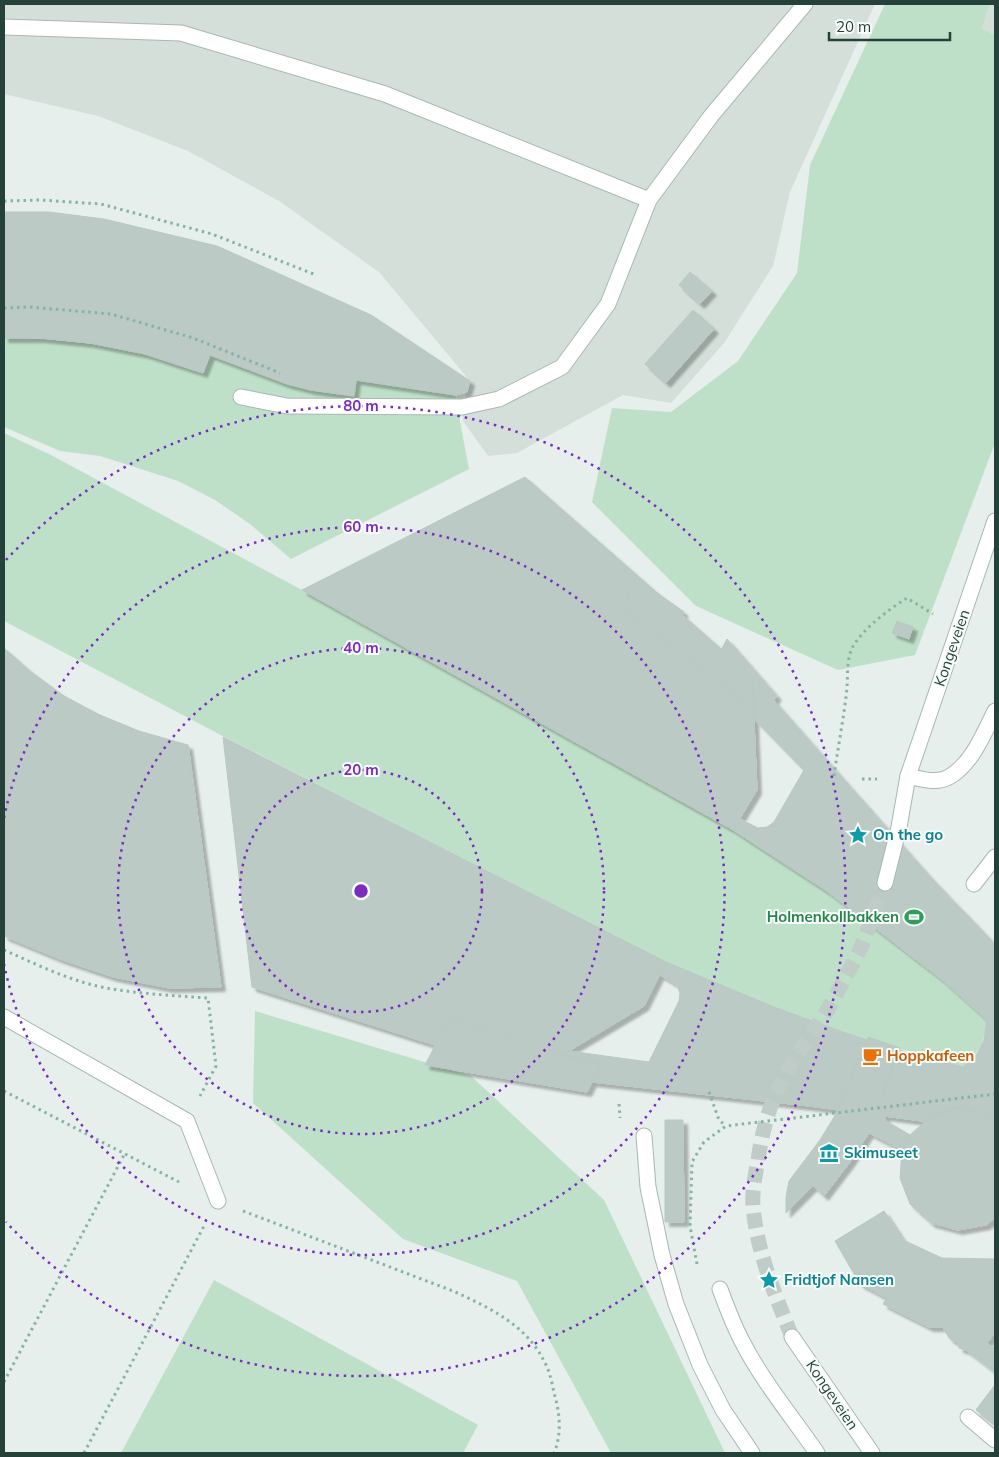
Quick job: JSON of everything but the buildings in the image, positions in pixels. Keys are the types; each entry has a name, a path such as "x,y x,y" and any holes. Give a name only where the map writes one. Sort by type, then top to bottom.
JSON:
{"street":[{"path":"241,398 287,406 462,407 499,399 562,367 608,304 649,200 711,116 805,4"},
{"path":"4,27 181,32 385,94 649,200"},
{"name":"Kongeveien","path":"885,883 899,827 908,776 995,521"},
{"path":"908,776 927,780 948,778 963,765 977,745 995,711"},
{"path":"974,884 995,857"},
{"path":"4,1017 187,1121 218,1201"},
{"path":"644,1136 648,1187 662,1256 678,1311 700,1365 723,1410 752,1453"},
{"path":"720,1288 730,1318 744,1346 817,1453"},
{"name":"Kongeveien","path":"792,1337 872,1453"},
{"path":"968,1417 995,1440"}],"path":[{"path":"4,201 40,200 101,204 212,234 316,275"},
{"path":"4,308 29,307 111,314 193,338 287,376"},
{"path":"834,776 847,689 849,658 854,644 892,607 906,598 932,614"},
{"path":"862,779 880,779"},
{"path":"4,950 55,972 110,989 208,998 216,1066 187,1121"},
{"path":"4,1091 124,1155 218,1201 453,1291 483,1305 517,1325 534,1343 546,1364 559,1407 560,1427 554,1453"},
{"path":"709,1092 719,1120 726,1126"},
{"path":"699,1272 690,1226 692,1162 704,1142 726,1126 995,1094"},
{"path":"4,1382 124,1155"},
{"path":"84,1453 218,1201"}],"shaded area":[{"path":"4,4 875,4 790,192 773,266 724,343 671,403 623,395 517,453 488,456 463,421 462,407 470,381 379,272 279,201 188,151 98,116 4,94"},
{"path":"990,4 995,4 995,35 982,28"}],"green space":[{"path":"885,4 990,4 982,28 995,35 995,443 915,655 838,670 696,606 592,502 612,408 671,412 738,361 797,273 810,165"},
{"path":"4,338 57,340 127,350 202,373 210,355 287,384 311,390 354,396 356,380 455,395 469,469 291,559 250,524 215,500 178,481 100,456 60,451 4,427"},
{"path":"4,433 51,455 302,590 733,830 828,892 941,979 987,1020 983,1041 974,1056 963,1067 840,1031 774,1007 666,962 217,733 4,621"},
{"path":"255,1011 471,1076 604,1200 725,1453 611,1453 517,1281 403,1239 253,1103"},
{"path":"214,1280 478,1425 463,1453 121,1453"}],"tunnel":[{"path":"792,1337 768,1273 755,1223 753,1195 761,1143 773,1099 793,1061 825,1014 856,957 885,883"}],"place":[{"name":"On the go","path":"858,835"},
{"name":"Holmenkollbakken","path":"914,917"},
{"name":"Hoppkafeen","path":"872,1056"},
{"name":"Skimuseet","path":"829,1153"},
{"name":"Fridtjof Nansen","path":"769,1280"}]}
